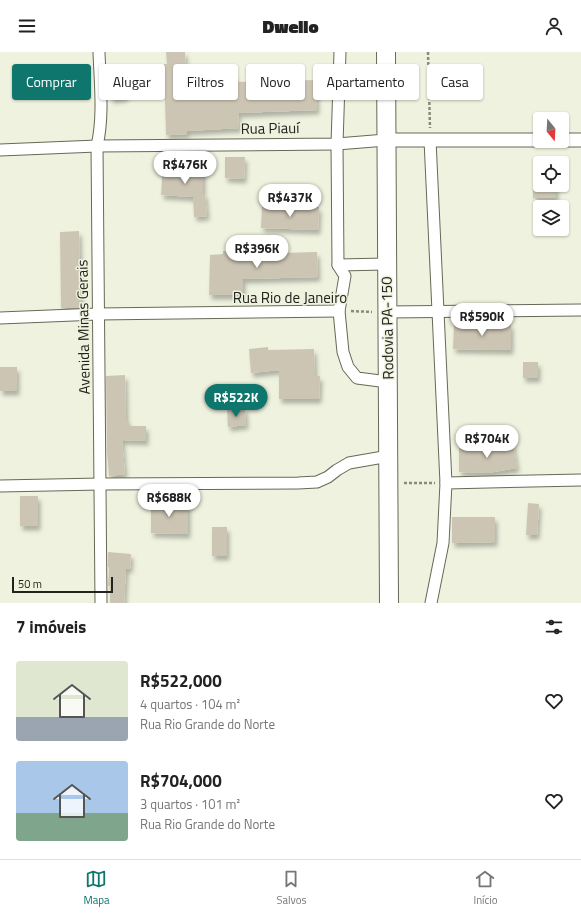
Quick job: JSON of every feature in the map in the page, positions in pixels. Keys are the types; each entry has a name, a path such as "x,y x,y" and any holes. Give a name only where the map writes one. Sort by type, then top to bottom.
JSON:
{"highway":[{"name":"Rodovia PA-150","path":"386,52 389,603"}],"street":[{"name":"Avenida Minas Gerais","path":"99,52 101,129 97,146 101,603"},
{"path":"340,52 336,144 338,264 345,276 338,311 343,352 348,367 357,378 388,382"},
{"name":"Rua Piauí","path":"0,150 97,146 336,144 386,140 533,140"},
{"path":"430,140 446,483 442,543 431,603"},
{"path":"569,140 581,140"},
{"path":"338,264 386,264"},
{"path":"387,312 581,310"},
{"name":"Rua Rio de Janeiro","path":"0,318 98,314 338,311"},
{"path":"0,486 317,482 328,477 349,463 389,456"},
{"path":"446,483 581,480"}],"path":[{"path":"428,52 430,140"},
{"name":"Rua Rio de Janeiro","path":"338,311 387,312"},
{"path":"389,483 446,483"}],"building":[{"path":"166,52 185,52 185,64 173,64 173,100 238,100 238,82 246,82 246,100 305,100 305,80 313,80 313,100 317,100 317,110 238,113 239,128 187,131 187,134 166,135 165,64 167,64"},
{"path":"225,157 245,157 244,179 225,178"},
{"path":"163,163 182,164 182,166 203,166 203,194 205,194 207,216 194,217 193,197 161,195"},
{"path":"533,192 556,192 556,198 533,198"},
{"path":"262,205 319,207 318,230 261,228"},
{"path":"79,231 81,308 61,308 60,232"},
{"path":"223,251 244,252 244,254 317,252 318,277 243,279 243,295 209,295 210,255 223,254"},
{"path":"454,324 511,324 511,350 453,349"},
{"path":"268,347 268,350 314,349 315,376 320,376 319,399 279,399 279,370 251,373 249,349"},
{"path":"523,362 538,362 538,378 523,378"},
{"path":"0,367 17,367 17,391 0,391"},
{"path":"125,375 126,420 128,420 128,426 146,426 146,441 122,440 125,474 109,476 107,452 106,376"},
{"path":"245,408 246,425 228,427 227,410"},
{"path":"513,443 517,468 488,473 459,472 459,448 481,448"},
{"path":"20,496 38,496 38,526 20,526"},
{"path":"151,502 166,502 166,505 188,504 188,534 151,533"},
{"path":"528,503 539,504 537,535 526,535"},
{"path":"452,517 495,517 495,542 452,543"},
{"path":"212,527 227,527 227,556 212,556"},
{"path":"108,552 131,554 130,569 126,568 124,603 110,603 110,586 108,586"}]}
